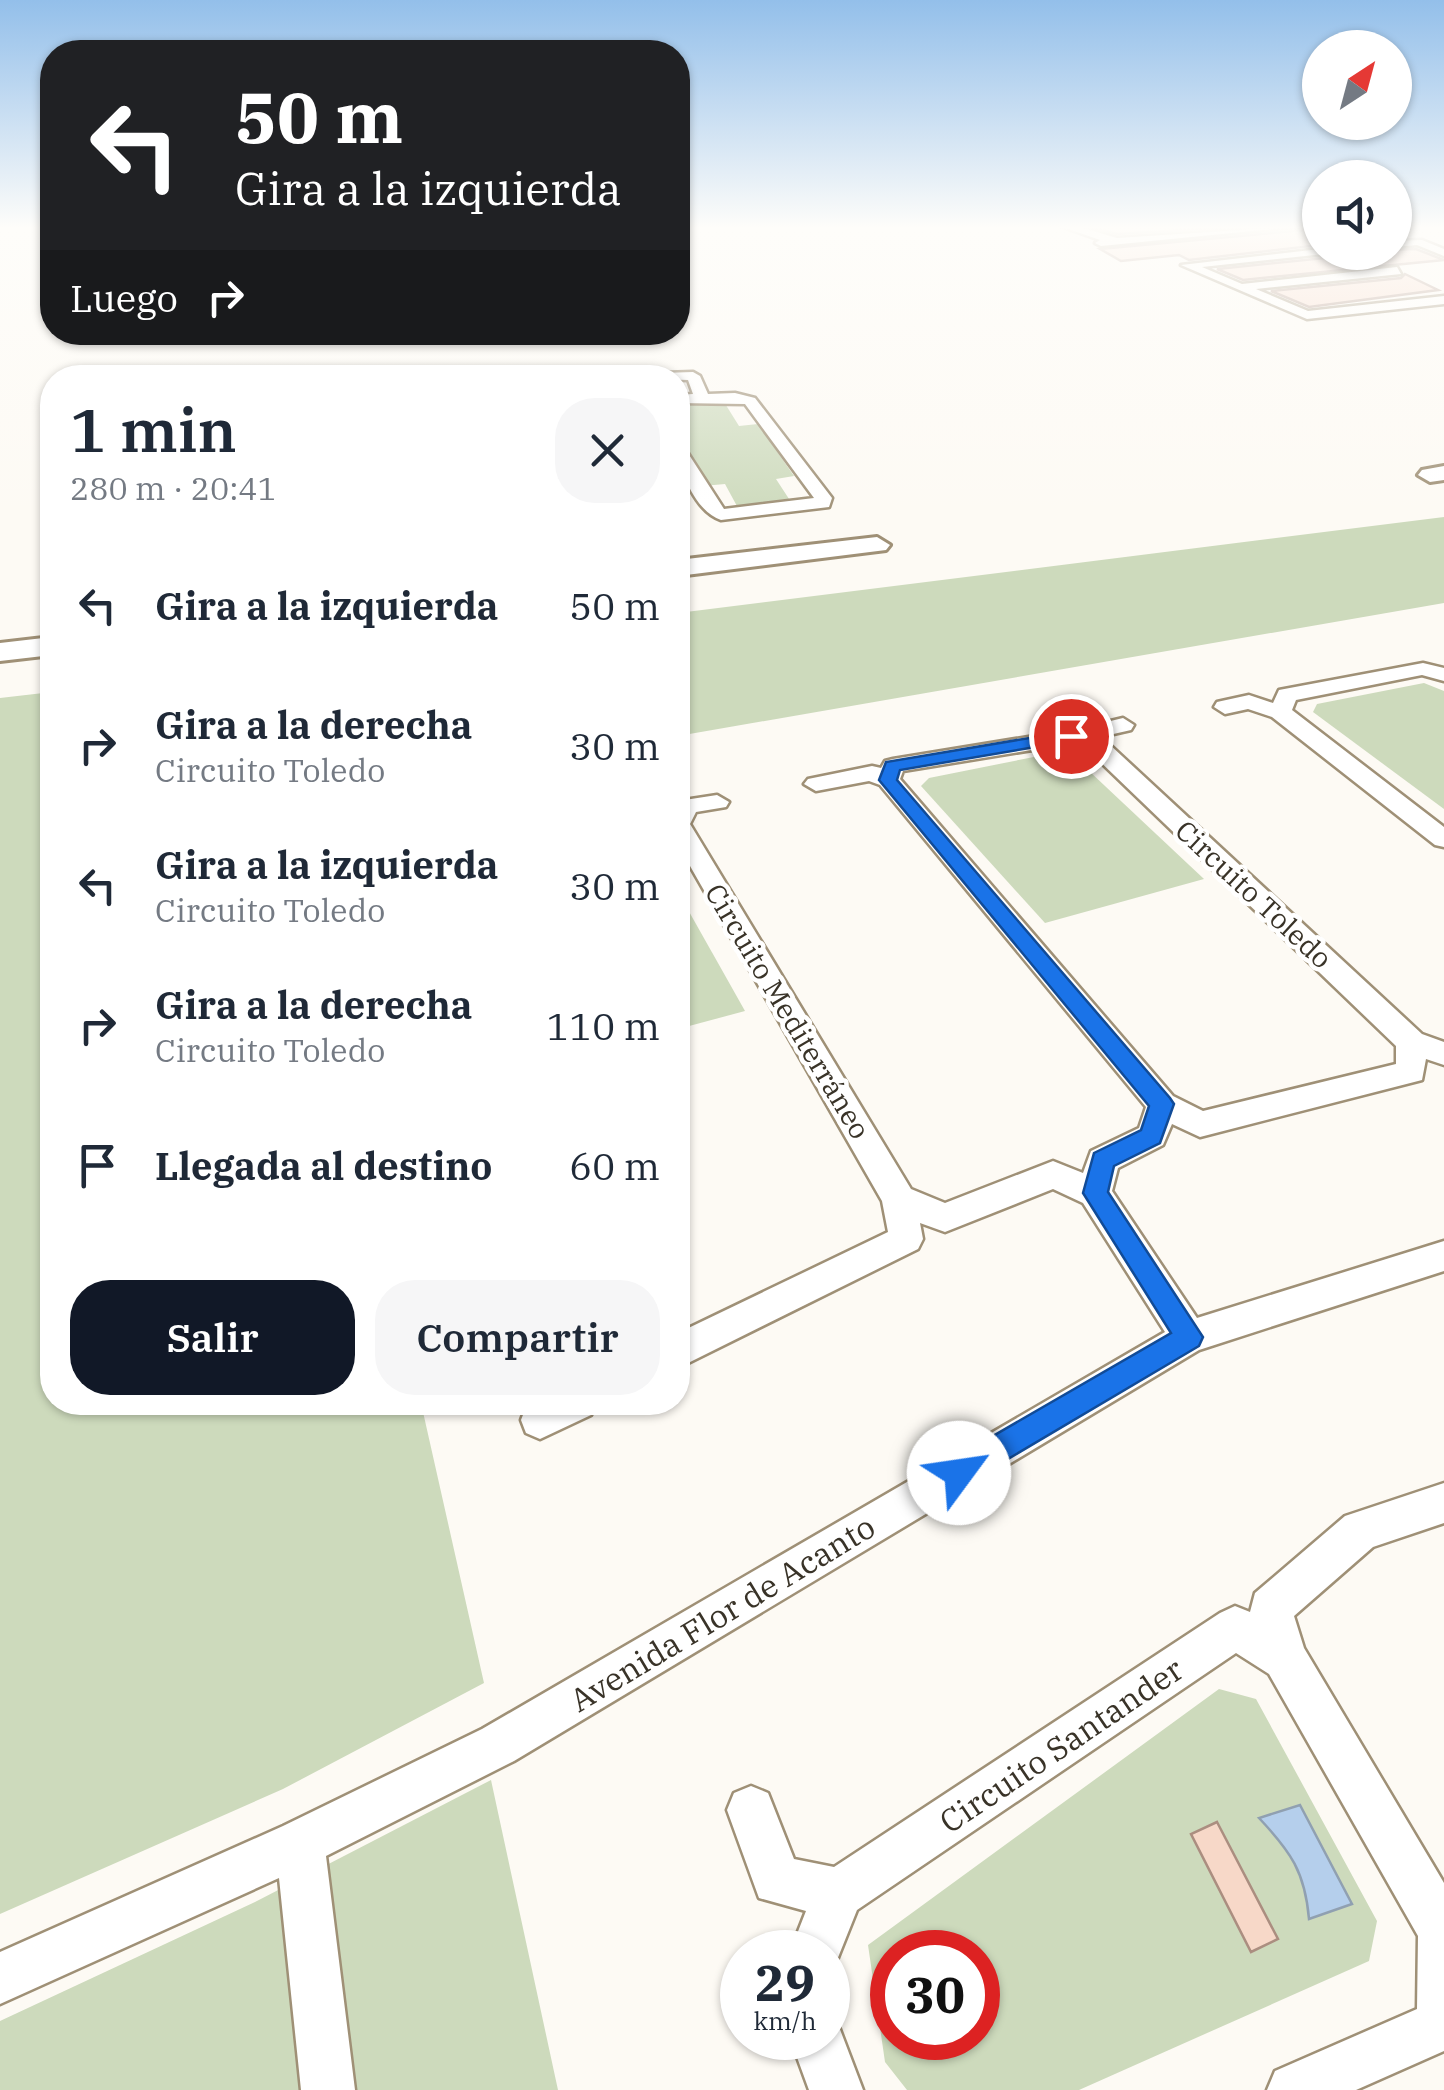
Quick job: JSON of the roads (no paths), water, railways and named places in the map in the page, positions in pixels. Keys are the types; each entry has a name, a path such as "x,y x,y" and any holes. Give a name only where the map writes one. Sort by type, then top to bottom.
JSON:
{"main road":[{"path":"690,567 877,545"},
{"path":"0,652 40,647"}],"street":[{"path":"690,378 700,390"},
{"path":"690,386 750,402 823,498 822,503 720,514 690,470"},
{"path":"690,394 700,390"},
{"path":"1280,712 1287,695 1423,669 1444,675"},
{"path":"1225,707 1250,702 1280,712 1444,839"},
{"path":"888,780 893,766 1071,736 1097,746 1098,732 1124,725"},
{"name":"Circuito Toledo","path":"1097,746 1411,1042 1444,1054"},
{"path":"816,784 872,773 888,780 1162,1104 1200,1124 1411,1072 1411,1042"},
{"name":"Circuito Mediterráneo","path":"690,806 717,802"},
{"name":"Circuito Mediterráneo","path":"690,844 898,1198 906,1239 690,1345"},
{"path":"1095,1193 1103,1160 1152,1136 1162,1104"},
{"path":"898,1198 944,1218 1053,1175 1095,1193 1189,1337"},
{"name":"Avenida Flor de Acanto","path":"0,1978 300,1843 498,1744 1189,1337 1444,1256"},
{"path":"540,1420 551,1415"},
{"name":"Circuito Santander","path":"1294,2090 1443,2024 1443,1928 1285,1658 1270,1608 1360,1531 1444,1504"},
{"name":"Circuito Santander","path":"838,1893 1234,1628 1285,1658"},
{"path":"751,1810 778,1880 838,1893 824,1930"},
{"path":"300,1843 328,2090"},
{"path":"825,2060 836,2090"}],"water":[{"path":"1300,1805 1352,1904 1309,1919 1300,1875 1280,1842 1259,1818"}]}
